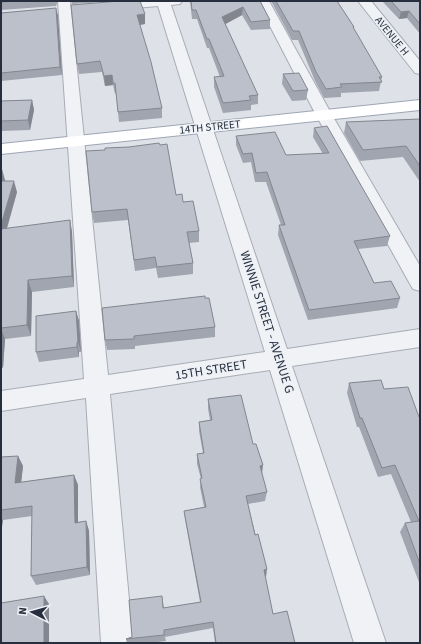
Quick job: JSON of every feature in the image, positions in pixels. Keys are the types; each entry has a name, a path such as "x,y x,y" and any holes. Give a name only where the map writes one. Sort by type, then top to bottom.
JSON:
{"main road":[{"name":"14TH STREET","path":"1,149 420,105"}],"street":[{"path":"102,7 167,1"},
{"name":"WINNIE STREET - AVENUE G","path":"167,1 204,128 370,643"},
{"path":"263,1 324,115 420,284"},
{"name":"AVENUE H","path":"364,1 420,70"},
{"path":"65,8 97,387 116,643"},
{"name":"15TH STREET","path":"1,401 420,338"}],"building":[{"path":"140,1 145,14 137,15 151,62 162,108 118,112 115,83 113,83 112,75 104,76 100,61 77,64 71,5"},
{"path":"191,1 260,1 270,20 251,22 243,7 222,17 258,95 249,96 251,100 223,103 214,77 224,76 196,10 192,10"},
{"path":"276,1 337,1 354,27 382,77 379,77 382,82 340,84 342,87 326,89 316,72 299,31 293,31"},
{"path":"391,1 420,1 420,24 409,11 401,12"},
{"path":"56,8 60,67 1,73 1,13"},
{"path":"299,73 308,90 293,91 283,74"},
{"path":"32,100 28,120 1,121 1,101"},
{"path":"420,119 420,166 406,146 363,150 346,122"},
{"path":"327,126 390,236 354,241 374,283 391,281 400,298 309,310 279,225 285,225 267,172 256,173 252,153 243,154 236,136 275,132 286,155 329,153 314,128"},
{"path":"159,143 160,145 167,144 176,195 182,194 183,202 193,201 199,231 187,232 193,263 157,267 155,257 134,260 127,209 92,212 86,151"},
{"path":"1,181 14,181 1,225"},
{"path":"70,220 72,276 28,280 27,325 1,328 1,229"},
{"path":"205,296 205,298 209,298 215,327 134,336 134,339 105,340 102,308"},
{"path":"76,311 77,347 36,352 36,316"},
{"path":"381,380 384,389 408,387 420,417 420,564 405,523 419,521 395,465 382,468 362,418 360,418 349,383"},
{"path":"241,395 253,444 256,444 263,465 260,466 267,492 246,496 255,535 258,534 267,569 264,570 273,614 287,611 295,643 216,643 213,622 164,630 164,635 126,639 132,637 129,600 162,596 163,608 201,602 184,511 206,507 200,479 202,478 197,454 204,453 199,422 212,420 208,399"},
{"path":"18,456 15,483 74,475 75,523 86,521 87,567 31,576 32,506 1,510 1,457"},
{"path":"44,596 44,643 1,643 1,603"}]}
